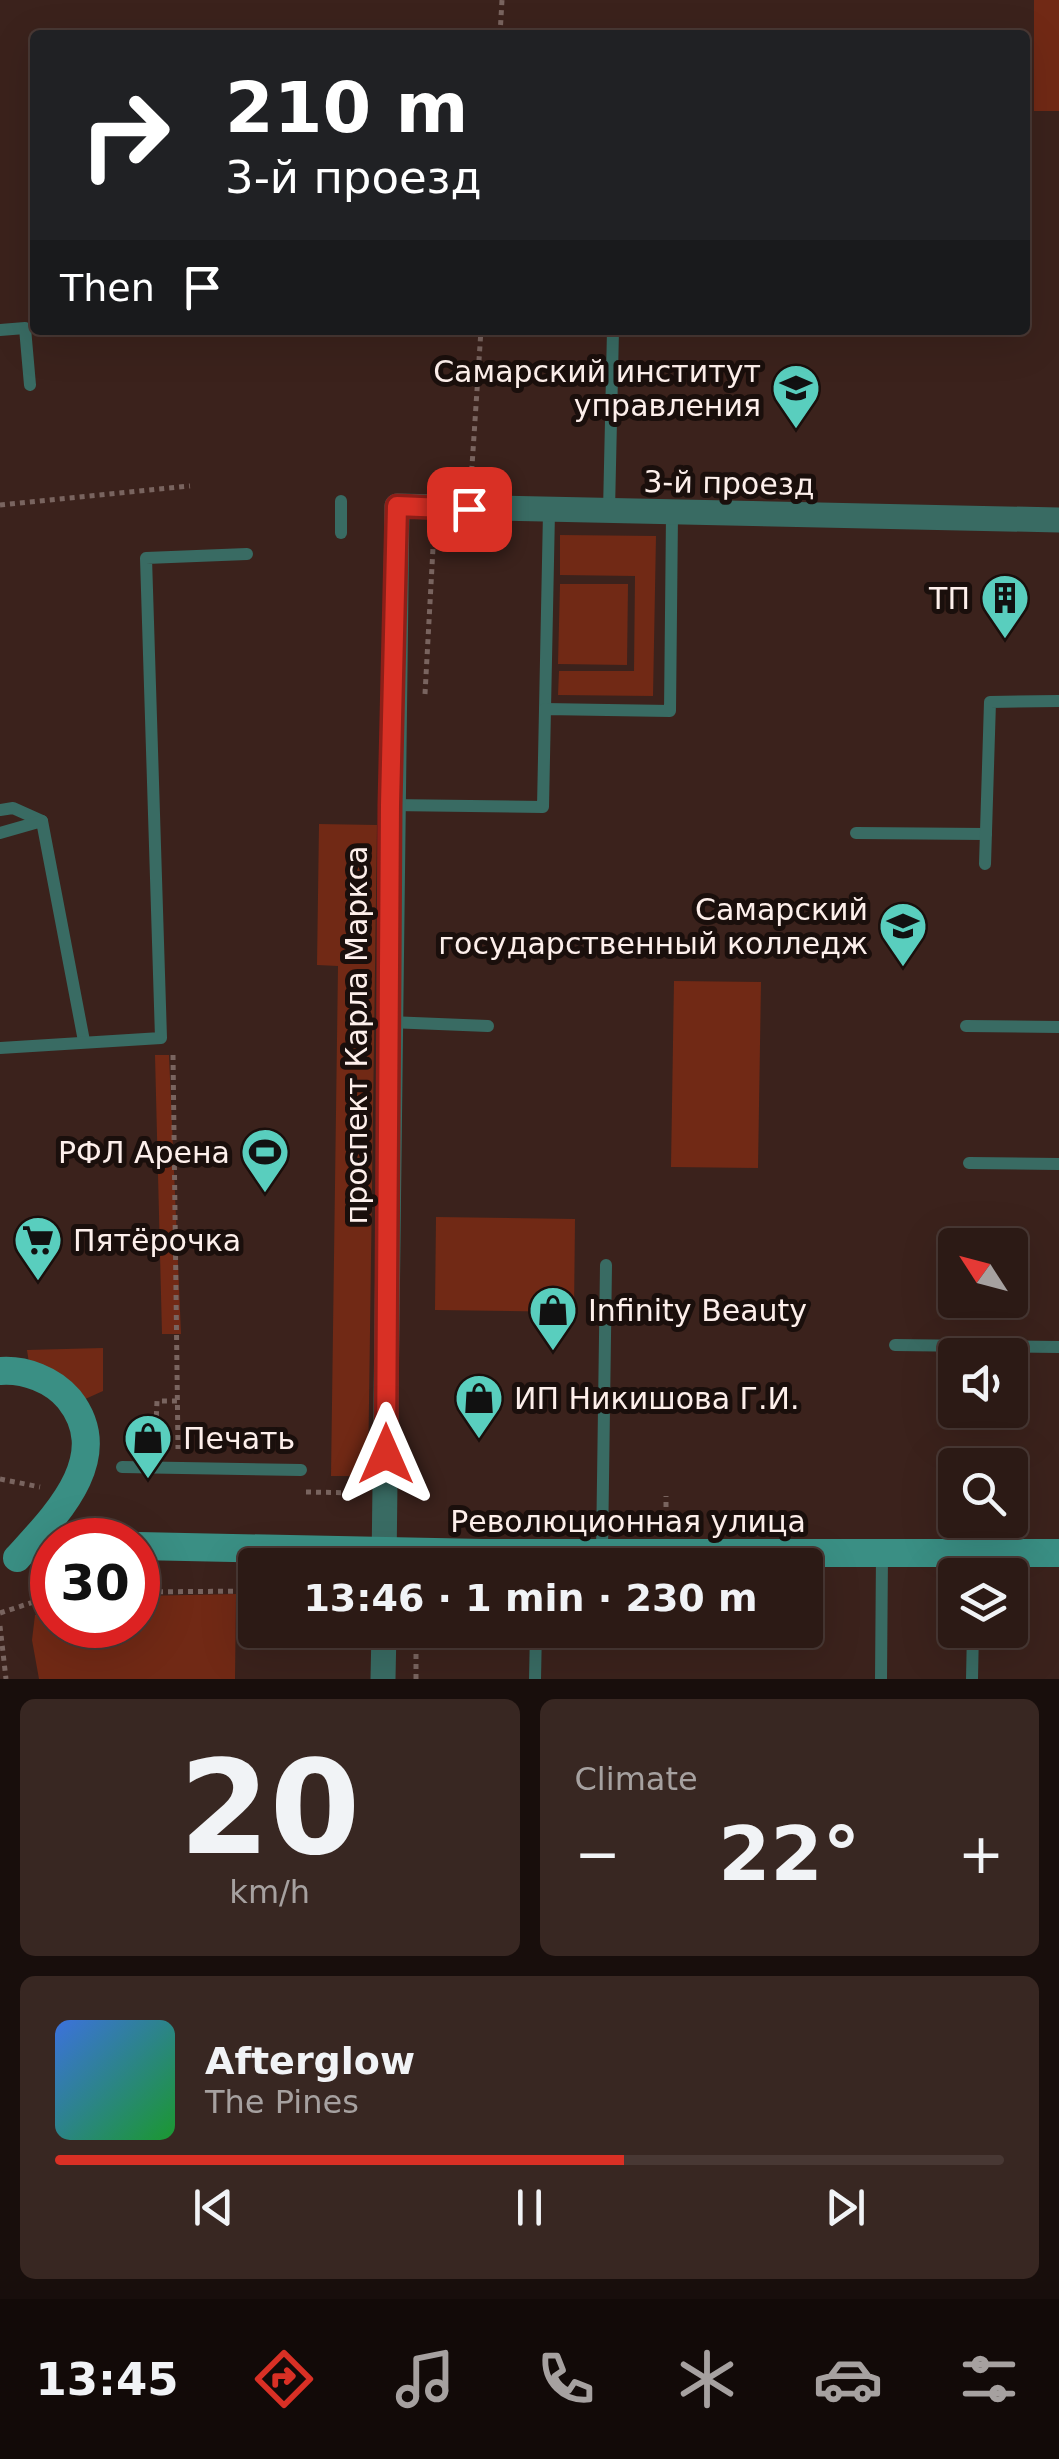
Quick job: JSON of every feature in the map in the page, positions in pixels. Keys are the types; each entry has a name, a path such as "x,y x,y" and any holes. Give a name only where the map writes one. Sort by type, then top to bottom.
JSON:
{"main road":[{"path":"0,1371 30,1374 62,1390 79,1413 86,1438 85,1464 73,1489 9,1560"},
{"name":"Революционная улица","path":"160,1547 238,1550"},
{"name":"Революционная улица","path":"823,1554 974,1559 1059,1554"}],"street":[{"name":"3-й проезд","path":"397,506 610,514 1059,520"},
{"name":"проспект Карла Маркса","path":"384,1548 390,805 397,506"},
{"path":"383,1679 384,1648"}],"lane":[{"path":"0,330 25,328 30,385"},
{"path":"610,514 613,335"},
{"path":"341,501 341,533"},
{"path":"390,805 544,807 549,512"},
{"path":"545,709 670,711 672,514"},
{"path":"0,1048 161,1038 146,558 247,554"},
{"path":"986,864 990,702 1059,700"},
{"path":"0,810 14,808 42,821"},
{"path":"42,821 84,1041"},
{"path":"0,833 42,821"},
{"path":"856,832 986,834"},
{"path":"388,1022 488,1026"},
{"path":"966,1026 1059,1027"},
{"path":"969,1162 1059,1164"},
{"path":"602,1548 606,1265"},
{"path":"894,1345 1059,1347"},
{"path":"122,1467 300,1470"},
{"path":"880,1679 882,1554"},
{"path":"536,1648 536,1679"},
{"path":"972,1679 973,1648"}],"path":[{"path":"500,30 502,0"},
{"path":"469,509 481,335"},
{"path":"0,505 190,486"},
{"path":"154,1467 157,1401 178,1401"},
{"path":"160,1592 238,1590"},
{"path":"0,1612 30,1603"},
{"path":"0,1626 6,1679"},
{"path":"416,1648 416,1679"}],"shaded area":[{"path":"1034,0 1059,0 1059,111 1034,111"},
{"path":"560,535 656,536 653,696 558,695 559,671 634,671 635,576 560,575"},
{"path":"560,584 628,584 627,665 558,664"},
{"path":"319,824 377,825 368,1476 331,1476 338,966 317,965"},
{"path":"674,981 761,982 758,1168 671,1167"},
{"path":"155,1055 169,1055 181,1334 162,1334"},
{"path":"436,1217 575,1219 574,1312 435,1310"},
{"path":"103,1348 103,1391 83,1400 29,1363 27,1350"},
{"path":"236,1594 235,1679 39,1679 33,1648 160,1648 160,1596"}],"place":[{"name":"Самарский институт управления","path":"796,430"},
{"name":"ТП","path":"1005,640"},
{"name":"Самарский государственный колледж","path":"903,968"},
{"name":"РФЛ Арена","path":"265,1194"},
{"name":"Пятёрочка","path":"38,1282"},
{"name":"Infinity Beauty","path":"553,1352"},
{"name":"ИП Никишова Г.И.","path":"479,1440"},
{"name":"Печать","path":"148,1480"}],"route":[{"path":"386,1454 390,805 397,506 469,509"}]}
